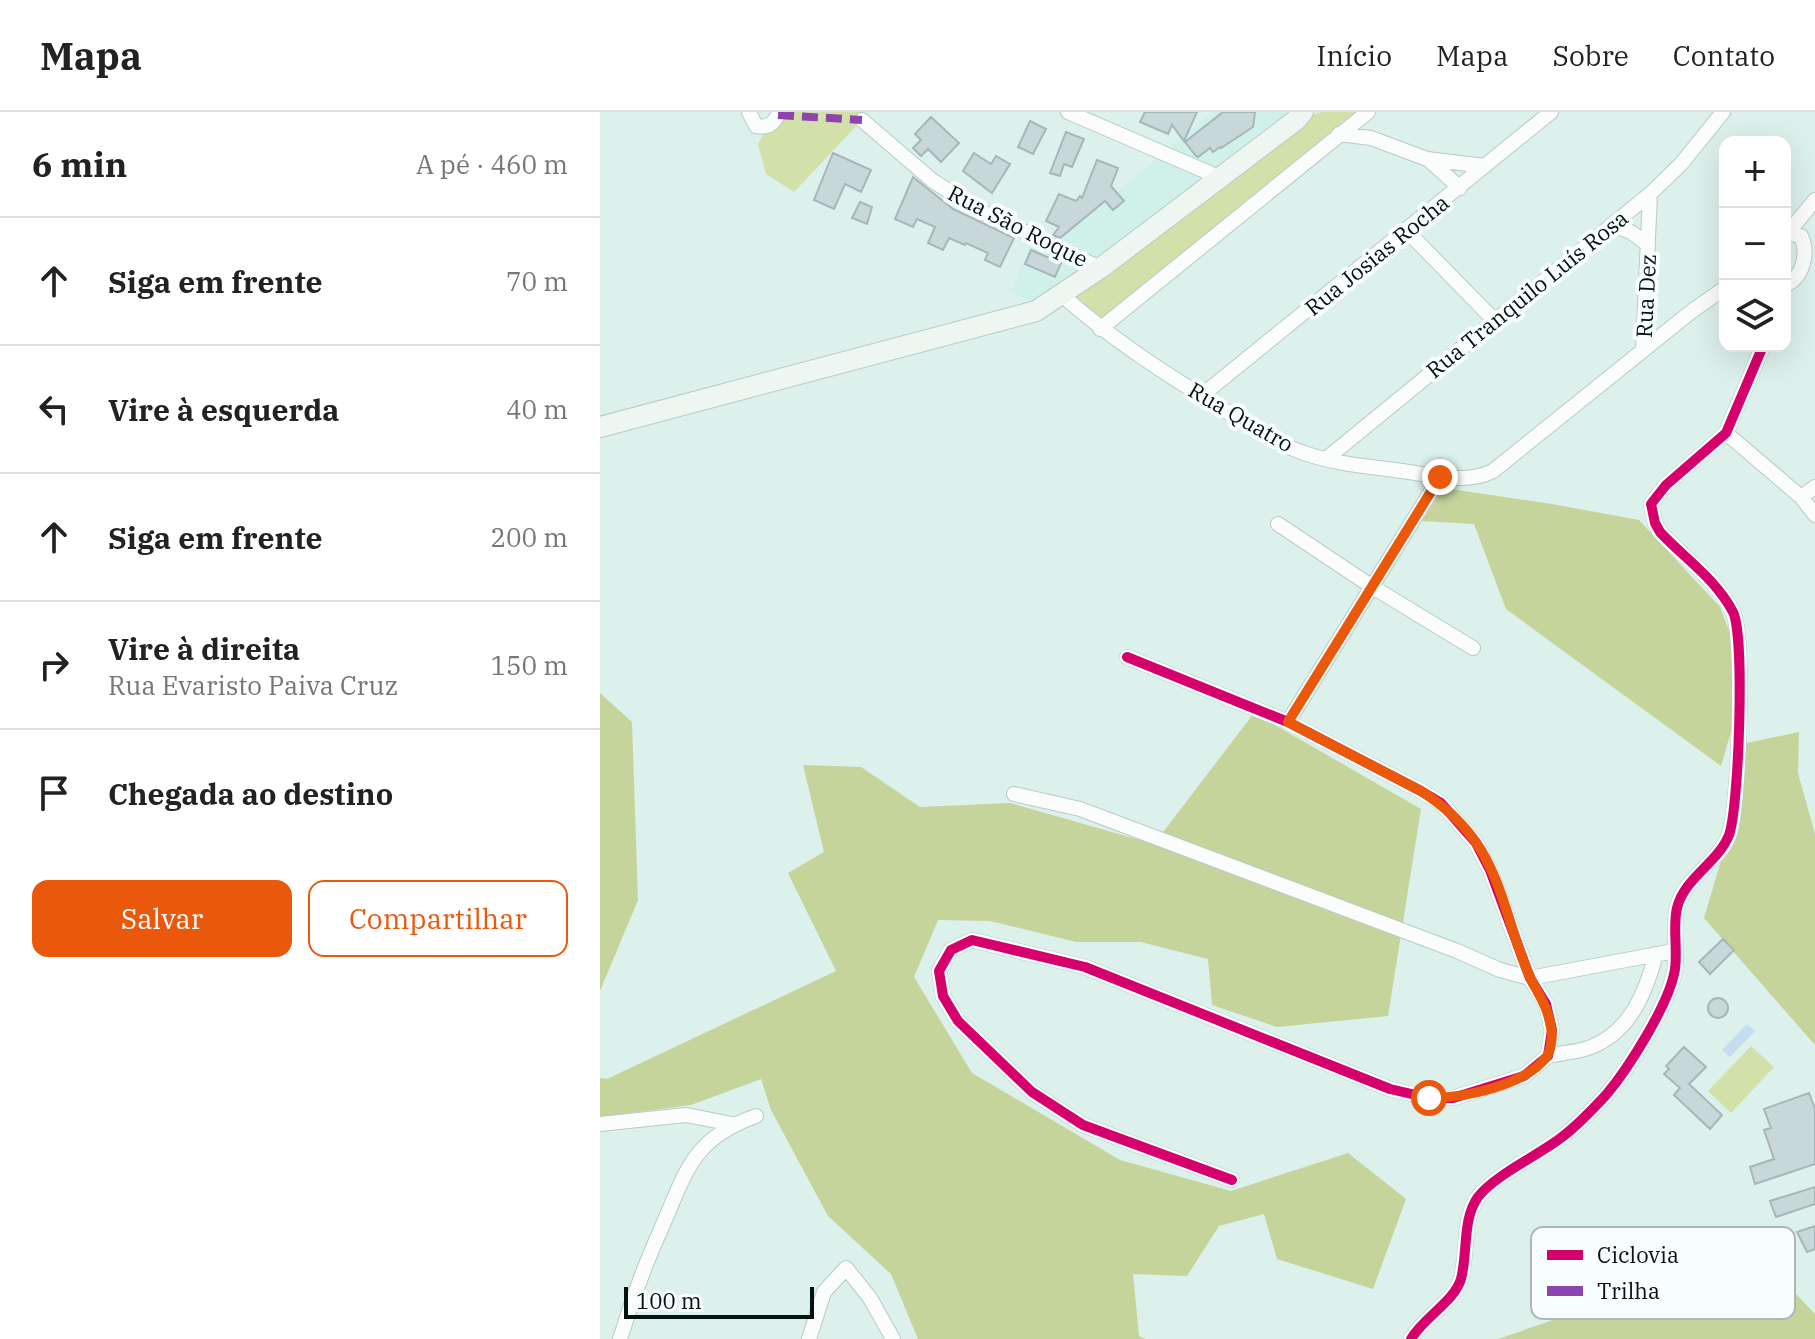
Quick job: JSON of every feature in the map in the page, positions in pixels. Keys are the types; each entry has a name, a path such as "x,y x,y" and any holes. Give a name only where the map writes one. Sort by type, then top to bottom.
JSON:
{"main road":[{"path":"600,427 1036,311 1100,268 1300,116 1321,112"}],"street":[{"path":"752,119 771,126 780,112"},
{"path":"1068,112 1221,178"},
{"name":"Rua Josias Rocha","path":"1201,396 1551,112"},
{"path":"1100,329 1367,113"},
{"path":"1367,113 1364,125 1371,138"},
{"name":"Rua Tranquilo Luís Rosa","path":"1326,459 1650,194 1681,164 1716,114"},
{"name":"Rua São Roque","path":"862,120 933,181 979,210 1100,268"},
{"path":"1339,134 1371,138 1427,159 1485,166"},
{"path":"1427,159 1460,188"},
{"name":"Rua Dez","path":"1643,350 1650,194"},
{"path":"1791,228 1815,200"},
{"path":"1611,225 1631,232 1648,245"},
{"path":"1406,230 1494,320"},
{"path":"1791,280 1815,231"},
{"path":"1791,235 1801,236 1806,252"},
{"path":"1643,350 1719,293"},
{"name":"Rua Quatro","path":"1062,295 1100,329 1201,396 1296,451 1326,459 1440,477 1468,478 1493,471 1643,350"},
{"path":"1411,1339 1448,1299 1460,1281 1470,1213 1479,1197 1564,1136 1607,1093 1641,1043 1668,994 1675,971 1677,907 1681,897 1716,858 1729,834 1736,783 1740,636 1735,616 1722,593 1660,532 1651,504 1666,485 1726,433 1760,352"},
{"path":"1726,433 1801,497 1815,515"},
{"path":"1288,722 1440,477"},
{"path":"1801,497 1815,487"},
{"path":"1278,524 1371,586 1473,648"},
{"path":"1127,657 1288,722 1441,803 1476,843 1490,870 1530,978 1546,1004 1552,1030 1548,1056"},
{"path":"1014,794 1080,809 1443,945 1500,970 1530,978 1674,951"},
{"path":"1232,1180 1083,1125 1032,1092 958,1021 943,996 939,971 951,950 972,940 1085,967 1390,1089 1429,1098 1453,1098 1481,1091 1524,1076 1548,1056 1590,1048 1611,1036 1632,1015 1650,978 1656,954"},
{"path":"600,1124 686,1115 732,1124"},
{"path":"620,1339 641,1270 689,1165 732,1124 756,1116"},
{"path":"809,1339 824,1292 846,1268 870,1298 893,1339"}],"shaded area":[{"path":"1212,112 1301,112 1043,307 1011,292 1033,237 1053,246"}],"green space":[{"path":"775,112 861,112 862,120 794,192 766,174 758,144"},
{"path":"1366,112 1099,324 1066,296 1309,115"},
{"path":"1444,488 1639,520 1720,607 1734,643 1732,728 1721,766 1506,609 1474,524 1421,521"},
{"path":"600,693 632,722 638,900 600,991"},
{"path":"1254,713 1421,809 1388,1016 1277,1027 1212,1005 1208,959 1141,942 1076,942 990,921 938,920 914,977 972,1073 1120,1160 1231,1191 1348,1153 1406,1199 1373,1289 1277,1259 1264,1214 1219,1226 1187,1276 1133,1274 1139,1336 1145,1339 918,1339 891,1274 828,1216 771,1110 761,1079 691,1105 600,1117 600,1078 607,1079 836,971 788,873 824,852 803,765 861,767 920,807 1010,803 1154,844"},
{"path":"1799,732 1798,773 1815,834 1815,1045 1704,918 1729,834 1737,745"},
{"path":"1751,1046 1774,1067 1731,1113 1708,1091"},
{"path":"1795,1293 1815,1314 1815,1339 1498,1339 1556,1319 1795,1319"}],"water":[{"path":"1747,1024 1755,1031 1730,1057 1722,1050"}],"building":[{"path":"1145,112 1197,112 1184,141 1172,125 1168,134 1140,122"},
{"path":"1223,112 1255,112 1253,127 1221,148 1213,152 1210,148 1196,156 1185,142"},
{"path":"931,117 959,143 941,162 928,149 921,156 913,148 921,140 915,134"},
{"path":"1030,121 1046,129 1033,154 1018,147"},
{"path":"1066,132 1084,139 1072,167 1064,164 1060,176 1050,173"},
{"path":"833,153 871,170 861,192 845,184 834,209 814,200"},
{"path":"974,153 991,164 996,156 1010,164 992,193 963,171"},
{"path":"1097,160 1118,168 1111,186 1124,201 1113,210 1105,201 1060,238 1053,235 1059,227 1046,221 1059,194 1076,201 1080,196 1082,198"},
{"path":"913,177 953,209 1014,238 1000,267 985,260 988,253 966,243 949,238 943,250 928,243 935,227 917,219 913,227 895,219"},
{"path":"860,202 872,207 867,224 852,218"},
{"path":"1031,250 1061,263 1055,277 1025,264"},
{"path":"1723,939 1734,950 1710,974 1699,962"},
{"path":"1718,998 1725,1001 1728,1008 1725,1015 1718,1018 1711,1015 1708,1008 1711,1001"},
{"path":"1684,1047 1706,1067 1689,1084 1722,1115 1710,1129 1674,1095 1680,1088 1664,1074 1669,1069 1666,1066"},
{"path":"1809,1093 1815,1109 1815,1164 1755,1184 1750,1167 1774,1159 1764,1130 1771,1128 1764,1109"},
{"path":"1815,1187 1815,1204 1776,1217 1770,1201"},
{"path":"1815,1226 1815,1249 1807,1252 1797,1232"}],"marked path":[{"path":"778,115 862,120"}],"cycle path":[{"path":"1411,1339 1452,1295 1461,1279 1470,1215 1478,1197 1495,1181 1574,1127 1606,1095 1625,1070 1670,988 1676,959 1676,916 1681,897 1729,835 1736,792 1739,722 1737,627 1733,612 1718,589 1660,532 1651,504 1666,485 1726,433 1760,352"},
{"path":"1127,657 1288,722 1441,803 1476,843 1490,870 1530,978 1546,1004 1552,1030 1548,1056 1524,1076 1453,1098 1429,1098 1390,1089 1085,967 972,940 951,950 939,971 943,996 958,1021 1032,1092 1083,1125 1232,1180"}],"route":[{"path":"1429,1098 1453,1098 1524,1076 1548,1056 1552,1030 1546,1004 1530,978 1490,870 1476,843 1459,821 1441,803 1421,791 1288,722 1440,477"}]}
